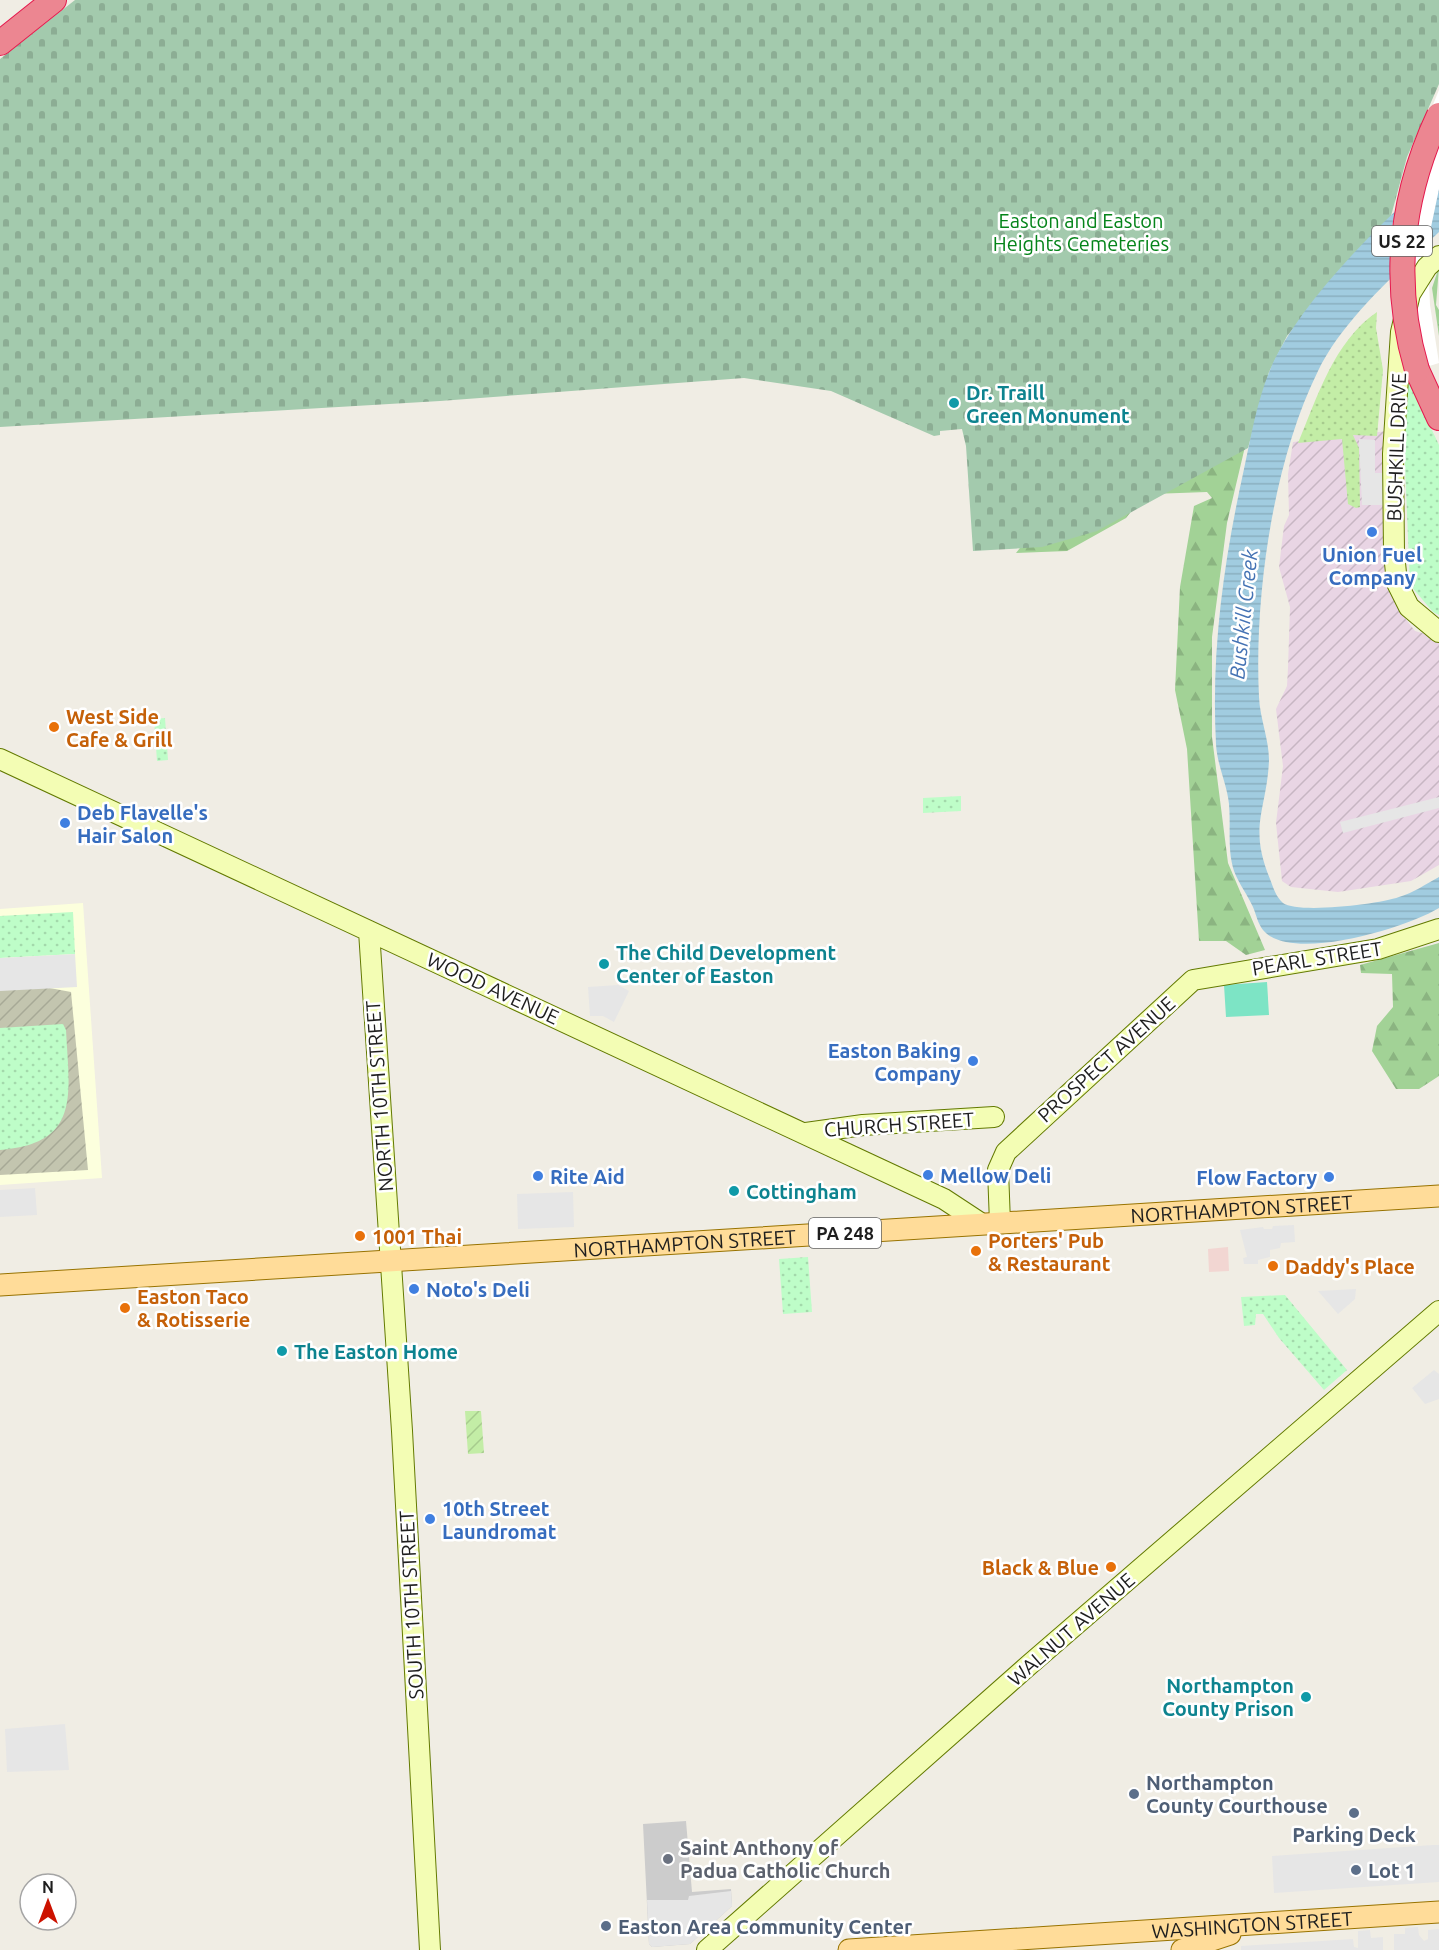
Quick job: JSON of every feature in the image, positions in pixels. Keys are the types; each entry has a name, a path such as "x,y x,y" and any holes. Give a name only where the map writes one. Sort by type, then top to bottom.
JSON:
{"highway":[{"path":"0,25 32,0"},
{"path":"0,43 54,0"},
{"name":"US 22","path":"1430,371 1403,308 1402,244 1414,178 1439,115"},
{"name":"US 22","path":"1439,158 1422,215 1418,260 1420,306 1439,418"}],"main road":[{"name":"NORTHAMPTON STREET","path":"0,1285 1439,1196"},
{"name":"WASHINGTON STREET","path":"849,1950 1045,1938 1167,1940 1258,1924 1439,1912"},
{"path":"1182,1950 1258,1924"}],"street":[{"name":"BUSHKILL DRIVE","path":"1439,256 1427,267 1410,294 1401,332 1393,454 1394,553 1397,583 1409,607 1439,632"},
{"name":"WOOD AVENUE","path":"0,759 806,1133 811,1138 944,1199 991,1224"},
{"name":"PEARL STREET","path":"1193,980 1378,950 1439,929"},
{"name":"NORTH 10TH STREET","path":"369,930 389,1261"},
{"name":"PROSPECT AVENUE","path":"991,1224 999,1166 1004,1155 1019,1137 1193,980"},
{"name":"CHURCH STREET","path":"806,1133 863,1125 994,1117"},
{"name":"SOUTH 10TH STREET","path":"389,1261 402,1431 430,1950"},
{"name":"WALNUT AVENUE","path":"707,1950 1029,1665 1439,1311"}],"shaded area":[{"path":"1387,431 1388,589 1400,612 1415,631 1439,638 1439,865 1411,881 1338,892 1291,887 1282,881 1276,823 1283,766 1276,709 1287,686 1290,607 1279,567 1284,526 1289,515 1288,474 1293,442"},
{"path":"1359,439 1375,440 1375,473 1387,473 1387,494 1383,494 1383,505 1362,505"},
{"path":"1439,797 1439,808 1343,833 1340,822"},
{"path":"83,903 102,1178 0,1185 0,909"},
{"path":"75,954 77,987 0,991 0,958"},
{"path":"618,985 629,991 614,1022 603,1016 590,1016 588,987"},
{"path":"39,986 71,992 88,1170 0,1175 0,989"},
{"path":"35,1188 37,1215 0,1217 0,1190"},
{"path":"573,1192 574,1227 518,1229 517,1194"},
{"path":"1294,1225 1295,1242 1281,1243 1280,1248 1270,1250 1270,1257 1258,1260 1258,1264 1244,1264 1243,1258 1247,1257 1240,1230 1263,1227 1272,1229 1273,1226"},
{"path":"1228,1247 1229,1271 1209,1272 1208,1249"},
{"path":"1356,1289 1355,1299 1338,1314 1318,1291"},
{"path":"1434,1370 1439,1374 1439,1399 1425,1404 1412,1388"},
{"path":"65,1724 69,1770 7,1772 5,1729"},
{"path":"686,1821 692,1892 731,1889 732,1906 690,1944 652,1947 649,1944 643,1824"},
{"name":"Lot 1","path":"1439,1845 1439,1882 1274,1893 1272,1856"},
{"path":"731,1891 732,1906 690,1944 652,1947 649,1944 647,1900 688,1900 689,1896"},
{"path":"1418,1927 1419,1935 1424,1941 1428,1939 1428,1930 1439,1929 1439,1950 1394,1950 1394,1934 1405,1934 1405,1928"},
{"path":"1370,1930 1371,1938 1383,1937 1383,1950 1241,1950 1241,1946 1353,1939 1354,1947 1358,1948 1358,1931"}],"green space":[{"name":"Easton and Easton Heights Cemeteries","path":"75,0 1439,0 1439,84 1407,157 1391,216 1359,250 1287,336 1269,372 1248,448 1097,531 1042,547 973,551 966,446 962,429 940,431 940,435 934,436 831,391 744,378 440,401 0,427 0,59"},
{"path":"1439,267 1436,305 1439,310 1439,336 1432,288"},
{"path":"1377,312 1376,328 1383,370 1377,436 1353,435 1359,448 1360,507 1356,508 1348,504 1342,439 1298,443 1320,389 1338,354 1362,324"},
{"path":"1407,377 1439,445 1439,615 1433,612 1410,585 1403,418"},
{"path":"1252,417 1227,523 1212,637 1212,737 1228,863 1265,950 1246,955 1226,941 1199,941 1187,749 1175,690 1180,587 1194,506 1212,498 1207,492 1152,494 1141,499 1126,518 1067,551 1016,553 1023,544"},
{"path":"165,718 168,760 157,761 154,719"},
{"path":"961,796 961,811 923,813 923,798"},
{"path":"73,912 75,954 0,958 0,916"},
{"path":"1439,943 1439,1076 1419,1089 1396,1089 1372,1051 1377,1026 1393,1007 1392,974 1361,973 1360,965"},
{"path":"1267,982 1269,1015 1226,1017 1224,985"},
{"path":"63,1024 66,1030 68,1094 65,1111 58,1126 45,1138 27,1146 0,1150 0,1028"},
{"path":"808,1257 812,1312 783,1314 779,1259"},
{"path":"1285,1295 1347,1370 1324,1390 1279,1338 1263,1314 1256,1314 1255,1325 1244,1326 1241,1297"},
{"path":"465,1411 481,1411 484,1453 468,1454"}],"water":[{"name":"Bushkill Creek","path":"1439,171 1439,232 1356,315 1329,352 1302,407 1278,488 1270,530 1264,573 1258,658 1259,697 1269,760 1260,818 1260,845 1278,898 1283,903 1305,908 1358,905 1404,895 1439,877 1439,908 1402,924 1350,939 1298,944 1277,940 1261,928 1234,871 1230,846 1229,804 1216,744 1217,640 1230,537 1249,444 1265,382 1283,344 1300,317 1344,263 1393,213"}],"pier":[{"path":"1439,90 1439,189 1430,232 1428,261 1430,305 1439,363 1407,373 1391,293 1392,227 1404,175"}],"place":[{"name":"Dr. Traill Green Monument","path":"954,403"},
{"name":"Union Fuel Company","path":"1372,532"},
{"name":"West Side Cafe & Grill","path":"54,727"},
{"name":"Deb Flavelle's Hair Salon","path":"65,823"},
{"name":"The Child Development Center of Easton","path":"604,964"},
{"name":"Easton Baking Company","path":"973,1061"},
{"name":"Mellow Deli","path":"928,1175"},
{"name":"Rite Aid","path":"538,1176"},
{"name":"Flow Factory","path":"1329,1177"},
{"name":"Cottingham","path":"734,1191"},
{"name":"1001 Thai","path":"360,1236"},
{"name":"Porters' Pub & Restaurant","path":"976,1251"},
{"name":"Daddy's Place","path":"1273,1266"},
{"name":"Noto's Deli","path":"414,1289"},
{"name":"Easton Taco & Rotisserie","path":"125,1308"},
{"name":"The Easton Home","path":"282,1351"},
{"name":"10th Street Laundromat","path":"430,1519"},
{"name":"Black & Blue","path":"1111,1567"},
{"name":"Northampton County Prison","path":"1306,1697"},
{"name":"Northampton County Courthouse","path":"1134,1794"},
{"name":"Parking Deck","path":"1354,1813"},
{"name":"Saint Anthony of Padua Catholic Church","path":"668,1859"},
{"name":"Lot 1","path":"1356,1870"},
{"name":"Easton Area Community Center","path":"606,1926"}]}
